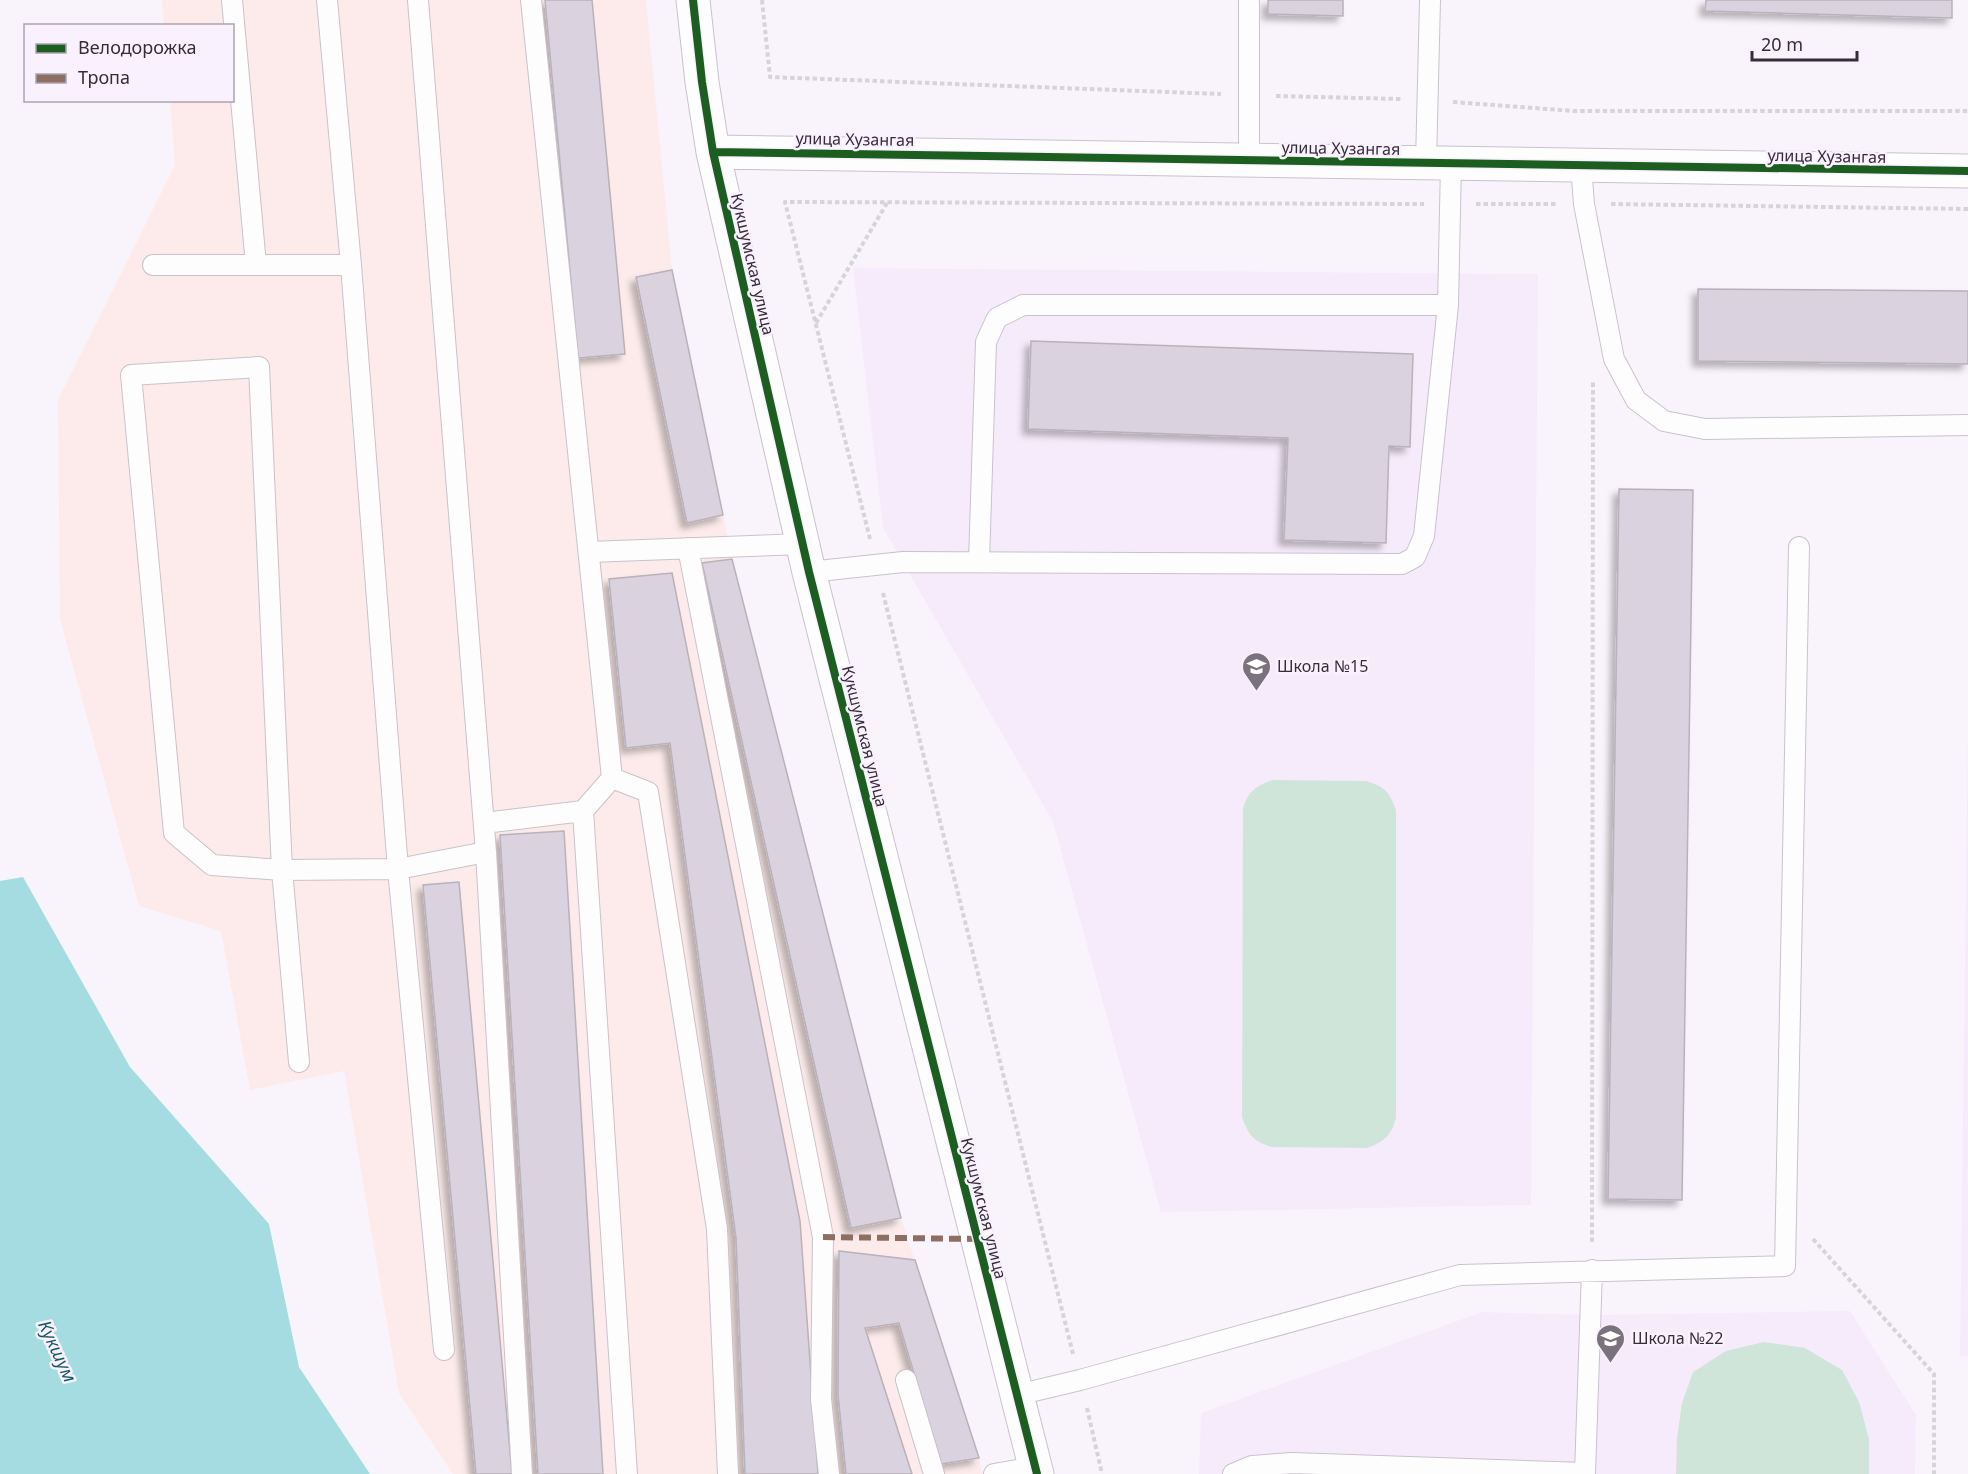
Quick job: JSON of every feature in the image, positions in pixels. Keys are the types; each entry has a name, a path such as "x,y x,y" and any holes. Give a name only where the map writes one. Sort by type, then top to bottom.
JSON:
{"street":[{"name":"Кукшумская улица","path":"693,0 713,152 806,558 1036,1470"},
{"name":"улица Хузангая","path":"713,152 1968,171"}],"lane":[{"path":"232,0 256,265"},
{"path":"327,0 351,265 398,869 444,1350"},
{"path":"418,0 484,823 522,1474"},
{"path":"484,823 583,811 612,778 531,0"},
{"path":"1249,0 1249,159"},
{"path":"590,552 688,548 876,564 903,562 1402,564 1415,556 1424,536 1448,305 1450,204 1438,163 1427,100 1430,0"},
{"path":"1581,165 1584,204 1614,359 1636,400 1664,422 1705,429 1968,425"},
{"path":"153,265 351,265"},
{"path":"979,562 986,342 997,318 1023,304 1448,305"},
{"path":"299,1062 282,870 259,367 131,375 174,832 212,866 282,870 398,869 486,852"},
{"path":"1017,1395 1080,1380 1460,1275 1785,1266 1799,547"},
{"path":"688,548 823,1237 821,1399 829,1474"},
{"path":"612,778 648,792 717,1229 728,1474"},
{"path":"583,811 627,1474"},
{"path":"1233,1474 1252,1466 1292,1463 1585,1474 1592,1270"},
{"path":"906,1380 934,1474"},
{"path":"994,1474 1036,1470"}],"path":[{"path":"762,0 770,77 1427,100 1574,111 1968,111"},
{"path":"1102,1474 785,202 1584,204 1968,209"},
{"path":"816,323 888,202"},
{"path":"1592,1270 1593,378 1614,359"},
{"path":"1786,1210 1934,1374 1934,1474"}],"shaded area":[{"path":"162,0 646,0 672,270 732,559 901,1218 979,1458 982,1474 453,1474 399,1393 344,1071 250,1090 221,931 139,906 60,619 58,400 175,165 170,102 234,102 234,24 164,24"},
{"name":"Школа №15","path":"853,268 1538,274 1531,1205 1161,1212 1053,822 883,528"},
{"path":"1968,726 1968,1356 1960,1356"},
{"name":"Школа №22","path":"1850,1311 1916,1415 1915,1474 1199,1474 1201,1413 1482,1312 1591,1315"}],"green space":[{"path":"1273,780 1366,781 1386,791 1396,810 1396,1118 1386,1138 1367,1148 1272,1147 1252,1137 1242,1117 1243,809 1253,790"},
{"path":"1764,1342 1805,1348 1842,1370 1859,1402 1869,1439 1869,1474 1676,1474 1677,1438 1682,1403 1693,1372 1726,1351"}],"water":[{"name":"Кукшум","path":"23,877 130,1067 269,1224 299,1367 370,1474 0,1474 0,881"}],"building":[{"path":"545,0 592,0 625,354 578,358"},
{"path":"1268,0 1343,0 1343,16 1268,14"},
{"path":"1706,0 1952,0 1952,18 1705,11"},
{"path":"672,270 723,515 687,523 636,277"},
{"path":"1698,289 1968,291 1968,364 1698,361"},
{"path":"1031,341 1413,354 1410,447 1389,446 1386,543 1284,540 1288,438 1028,429"},
{"path":"1619,489 1693,490 1682,1200 1608,1199"},
{"path":"732,559 901,1218 851,1228 702,563"},
{"path":"672,573 800,1221 818,1474 745,1474 736,1238 670,743 626,748 609,579"},
{"path":"564,831 603,1474 538,1474 500,835"},
{"path":"459,882 512,1474 476,1474 423,885"},
{"path":"839,1251 915,1260 979,1458 941,1464 899,1323 865,1328 912,1474 846,1474 838,1394"}],"marked path":[{"path":"823,1237 978,1239"}],"cycle path":[{"path":"693,0 713,152 809,572 1037,1474"},
{"path":"713,152 1968,171"}],"place":[{"name":"Школа №15","path":"1256,692"},
{"name":"Школа №22","path":"1611,1364"}]}
